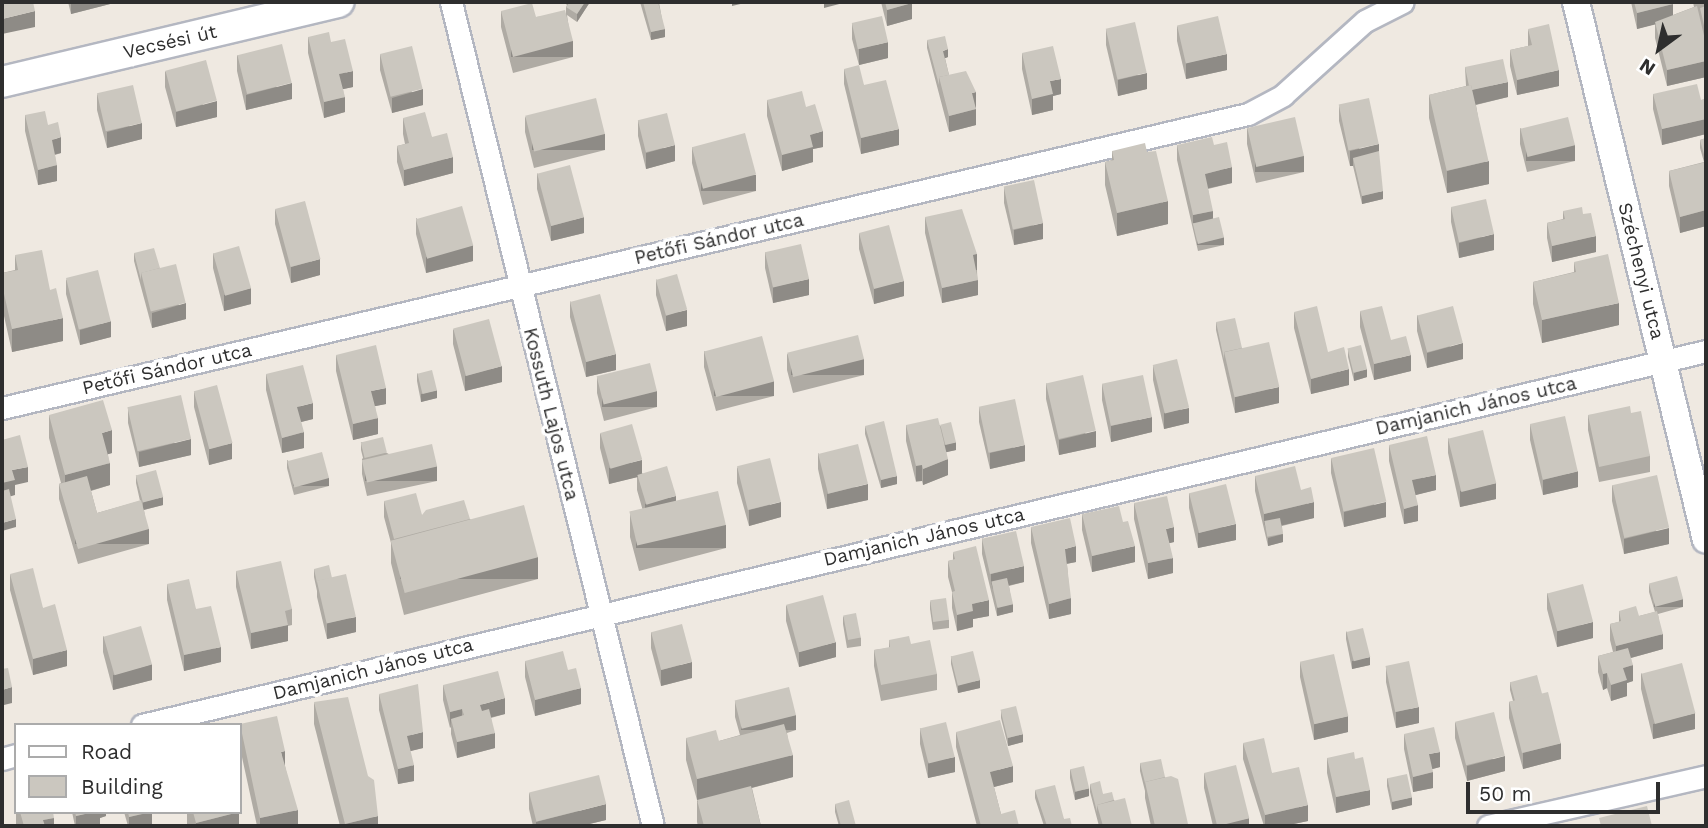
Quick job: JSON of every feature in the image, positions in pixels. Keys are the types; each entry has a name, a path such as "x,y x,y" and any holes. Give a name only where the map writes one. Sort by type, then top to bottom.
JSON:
{"main road":[{"name":"Vecsési út","path":"2,82 338,2"}],"street":[{"name":"Kossuth Lajos utca","path":"452,2 653,826"},
{"name":"Petőfi Sándor utca","path":"2,408 1248,114 1283,95 1365,21 1403,2"},
{"name":"Széchenyi utca","path":"1576,2 1706,540"},
{"name":"Damjanich János utca","path":"150,723 1706,351"},
{"path":"1489,826 1706,775"}],"building":[{"path":"2,2 33,2 35,11 2,19"},
{"path":"570,2 585,2 577,14 566,7"},
{"path":"643,2 658,2 665,29 651,32"},
{"path":"885,2 912,2 912,3 887,10"},
{"path":"1634,2 1672,2 1673,4 1637,13"},
{"path":"532,3 536,17 565,10 573,41 513,57 501,11"},
{"path":"1697,6 1706,44 1706,61 1667,70 1655,22"},
{"path":"1706,6 1706,34 1700,8"},
{"path":"882,16 888,42 858,49 852,23"},
{"path":"1218,16 1227,54 1186,63 1177,25"},
{"path":"1135,22 1147,73 1117,79 1106,29"},
{"path":"1549,24 1559,70 1517,80 1510,50 1532,45 1528,29"},
{"path":"329,32 331,42 345,39 353,71 339,74 345,97 324,102 308,37"},
{"path":"945,36 948,49 943,51 949,75 939,77 939,85 927,40"},
{"path":"282,44 292,83 247,94 237,55"},
{"path":"412,46 423,89 391,97 380,54"},
{"path":"1053,46 1061,79 1050,81 1053,94 1032,99 1022,53"},
{"path":"1503,59 1508,82 1472,90 1465,67"},
{"path":"206,60 217,101 176,111 165,71"},
{"path":"859,65 864,85 886,80 899,129 861,138 844,69"},
{"path":"966,71 976,92 972,93 976,109 949,116 939,77"},
{"path":"1697,84 1701,100 1706,99 1706,119 1662,129 1653,94"},
{"path":"133,85 142,123 106,131 97,93"},
{"path":"1471,85 1489,161 1447,171 1429,95"},
{"path":"802,91 806,107 815,104 823,131 810,135 813,147 782,155 767,100"},
{"path":"596,98 605,134 534,152 525,116"},
{"path":"1369,98 1379,144 1348,150 1339,104"},
{"path":"45,111 48,125 58,122 61,137 52,140 57,165 38,170 25,115"},
{"path":"425,112 432,137 447,133 453,157 404,170 397,146 409,143 403,118"},
{"path":"667,113 675,145 646,152 638,120"},
{"path":"1295,117 1304,156 1256,167 1247,128"},
{"path":"1568,117 1575,145 1527,157 1520,129"},
{"path":"745,133 756,175 703,189 692,147"},
{"path":"1212,137 1214,145 1227,142 1232,167 1205,174 1213,211 1193,215 1177,145"},
{"path":"1706,138 1706,158 1705,158 1700,140"},
{"path":"1145,143 1147,152 1156,151 1168,201 1117,213 1105,162 1114,160 1112,151"},
{"path":"1379,151 1383,191 1362,196 1353,158"},
{"path":"1706,162 1706,210 1680,217 1669,171"},
{"path":"570,165 584,217 551,226 537,174"},
{"path":"1034,180 1043,223 1013,229 1004,186"},
{"path":"1486,199 1494,234 1459,242 1451,207"},
{"path":"305,201 321,259 291,267 275,209"},
{"path":"462,206 473,245 427,259 416,219"},
{"path":"1582,207 1583,214 1591,213 1596,236 1552,246 1547,223 1565,219 1563,211"},
{"path":"962,209 977,254 973,255 978,280 942,288 925,217"},
{"path":"1219,217 1224,237 1198,244 1193,224"},
{"path":"889,225 904,281 874,289 859,233"},
{"path":"801,244 809,279 773,287 765,252"},
{"path":"239,246 251,288 225,296 213,253"},
{"path":"154,248 160,268 141,273 141,280 134,253"},
{"path":"42,250 50,290 56,288 63,318 12,329 2,285 2,273 18,270 15,255"},
{"path":"1608,254 1619,303 1542,320 1533,282 1576,272 1574,262"},
{"path":"176,264 186,303 151,312 141,273"},
{"path":"98,270 111,321 79,329 66,278"},
{"path":"677,274 687,310 666,316 656,280"},
{"path":"600,294 616,354 586,362 570,302"},
{"path":"1317,306 1328,352 1344,347 1349,369 1311,379 1294,312"},
{"path":"1382,306 1391,340 1406,336 1411,355 1374,364 1360,311"},
{"path":"1453,306 1463,343 1427,352 1417,316"},
{"path":"1235,318 1242,348 1224,352 1224,359 1216,322"},
{"path":"489,319 502,366 466,376 453,329"},
{"path":"858,335 864,359 793,377 787,353"},
{"path":"762,336 774,381 716,397 704,352"},
{"path":"1269,342 1279,387 1235,397 1224,352"},
{"path":"376,345 386,388 371,391 378,418 353,424 336,355"},
{"path":"1361,345 1367,369 1353,373 1347,348"},
{"path":"1177,359 1189,408 1165,414 1153,365"},
{"path":"650,363 657,391 604,404 597,376"},
{"path":"303,365 313,403 297,407 304,432 282,438 266,374"},
{"path":"432,370 437,390 423,394 417,374"},
{"path":"1083,375 1096,431 1059,439 1046,384"},
{"path":"1143,375 1152,417 1111,426 1102,384"},
{"path":"217,385 233,443 209,449 194,391"},
{"path":"181,395 191,439 138,451 127,407"},
{"path":"1015,399 1025,445 989,453 979,407"},
{"path":"103,400 112,430 102,433 110,463 65,475 49,415"},
{"path":"1630,406 1631,413 1641,411 1650,456 1599,467 1588,415"},
{"path":"1565,416 1578,472 1543,480 1530,424"},
{"path":"938,418 948,459 923,469 922,465 916,466 906,425"},
{"path":"884,421 897,476 881,480 865,426"},
{"path":"951,422 956,442 945,445 940,425"},
{"path":"632,424 642,460 610,469 600,433"},
{"path":"1483,430 1496,483 1461,492 1448,439"},
{"path":"20,435 28,467 12,470 15,480 2,483 2,440"},
{"path":"1427,436 1436,475 1412,480 1418,505 1404,509 1389,445"},
{"path":"383,437 387,453 365,458 361,443"},
{"path":"432,444 437,466 367,483 362,460"},
{"path":"858,444 868,484 828,494 818,454"},
{"path":"1374,448 1386,502 1344,511 1331,458"},
{"path":"322,452 329,478 294,487 287,461"},
{"path":"770,458 781,502 748,510 737,466"},
{"path":"667,466 676,496 646,505 637,475"},
{"path":"1295,466 1301,490 1311,487 1314,502 1264,514 1255,476"},
{"path":"156,470 163,497 143,502 136,475"},
{"path":"1657,475 1669,528 1624,538 1612,485"},
{"path":"87,476 97,513 141,500 149,529 78,549 59,484"},
{"path":"1226,484 1236,524 1199,533 1189,493"},
{"path":"9,489 16,519 2,523 2,491"},
{"path":"718,491 726,525 637,546 629,511"},
{"path":"416,493 422,515 426,510 464,500 470,519 394,539 384,501"},
{"path":"1167,496 1174,527 1166,529 1173,558 1148,563 1134,503"},
{"path":"524,505 538,557 405,593 391,541"},
{"path":"1119,506 1123,522 1128,521 1135,546 1092,556 1082,514"},
{"path":"1070,518 1076,546 1065,549 1071,598 1049,604 1031,527"},
{"path":"1280,518 1283,534 1267,537 1264,521"},
{"path":"1016,531 1024,566 990,574 982,539"},
{"path":"976,546 989,600 972,604 973,611 957,615 948,561 955,559 953,552"},
{"path":"281,561 292,609 285,611 288,625 251,633 236,571"},
{"path":"329,565 332,578 317,583 314,569"},
{"path":"33,568 43,608 55,604 67,650 33,659 10,574"},
{"path":"346,574 356,617 327,624 317,581"},
{"path":"1677,576 1683,599 1655,607 1649,584"},
{"path":"1007,578 1013,604 997,608 991,582"},
{"path":"189,579 196,609 211,606 221,647 184,655 167,584"},
{"path":"1583,584 1593,622 1557,631 1547,594"},
{"path":"823,595 836,642 799,652 786,605"},
{"path":"946,598 949,620 933,622 930,600"},
{"path":"1636,606 1639,616 1657,611 1663,634 1616,646 1610,624 1621,621 1619,611"},
{"path":"856,613 861,638 848,640 843,615"},
{"path":"682,624 692,662 661,670 651,632"},
{"path":"141,626 152,664 115,675 104,637"},
{"path":"1363,628 1370,657 1354,661 1347,632"},
{"path":"909,636 911,644 930,640 937,674 881,685 874,650 890,647 889,640"},
{"path":"1628,648 1633,665 1623,668 1627,680 1611,685 1607,673 1603,674 1598,656"},
{"path":"563,651 568,670 576,668 581,688 535,700 525,661"},
{"path":"973,651 980,680 958,686 951,657"},
{"path":"1334,654 1348,716 1314,724 1300,662"},
{"path":"1409,661 1419,707 1395,712 1386,666"},
{"path":"1682,663 1695,713 1655,724 1641,674"},
{"path":"8,668 12,687 2,690 2,669"},
{"path":"498,671 505,698 480,705 482,711 489,709 495,733 457,742 451,719 464,715 462,709 450,712 443,685"},
{"path":"1537,675 1542,694 1515,702 1510,682"},
{"path":"418,684 423,732 407,736 414,765 398,769 379,694"},
{"path":"789,687 796,715 742,729 735,701"},
{"path":"1548,692 1561,743 1522,753 1509,702"},
{"path":"348,697 368,776 374,780 378,816 345,824 314,702"},
{"path":"1016,706 1023,734 1007,738 1000,710"},
{"path":"1494,712 1505,756 1466,765 1455,722"},
{"path":"277,716 285,751 281,752 298,810 260,818 242,724"},
{"path":"1000,720 1013,766 990,772 1001,814 1015,810 1019,826 981,826 956,732"},
{"path":"946,722 955,757 929,763 920,729"},
{"path":"784,724 793,755 697,779 686,738 716,730 719,741"},
{"path":"1434,727 1440,752 1429,754 1433,772 1413,777 1404,734"},
{"path":"1264,738 1272,773 1299,767 1308,805 1265,815 1243,743"},
{"path":"1354,752 1355,759 1363,757 1370,790 1336,797 1327,758"},
{"path":"1161,759 1165,777 1145,783 1140,763"},
{"path":"1236,765 1249,818 1217,826 1204,773"},
{"path":"1084,766 1089,788 1076,792 1070,769"},
{"path":"1407,774 1412,797 1392,802 1387,778"},
{"path":"599,775 606,804 536,822 529,792"},
{"path":"1171,776 1178,779 1188,824 1155,826 1145,782"},
{"path":"1100,781 1103,794 1112,792 1114,800 1097,805 1097,812 1090,784"},
{"path":"1055,785 1064,819 1070,818 1072,826 1047,826 1035,790"},
{"path":"751,786 761,826 704,826 697,800"},
{"path":"1125,798 1132,826 1103,826 1097,805"},
{"path":"849,800 856,826 841,826 835,804"},
{"path":"1647,806 1652,826 1601,826 1599,818"},
{"path":"21,814 53,814 54,818 43,820 45,826 24,826"},
{"path":"194,814 231,814 196,823"}]}
